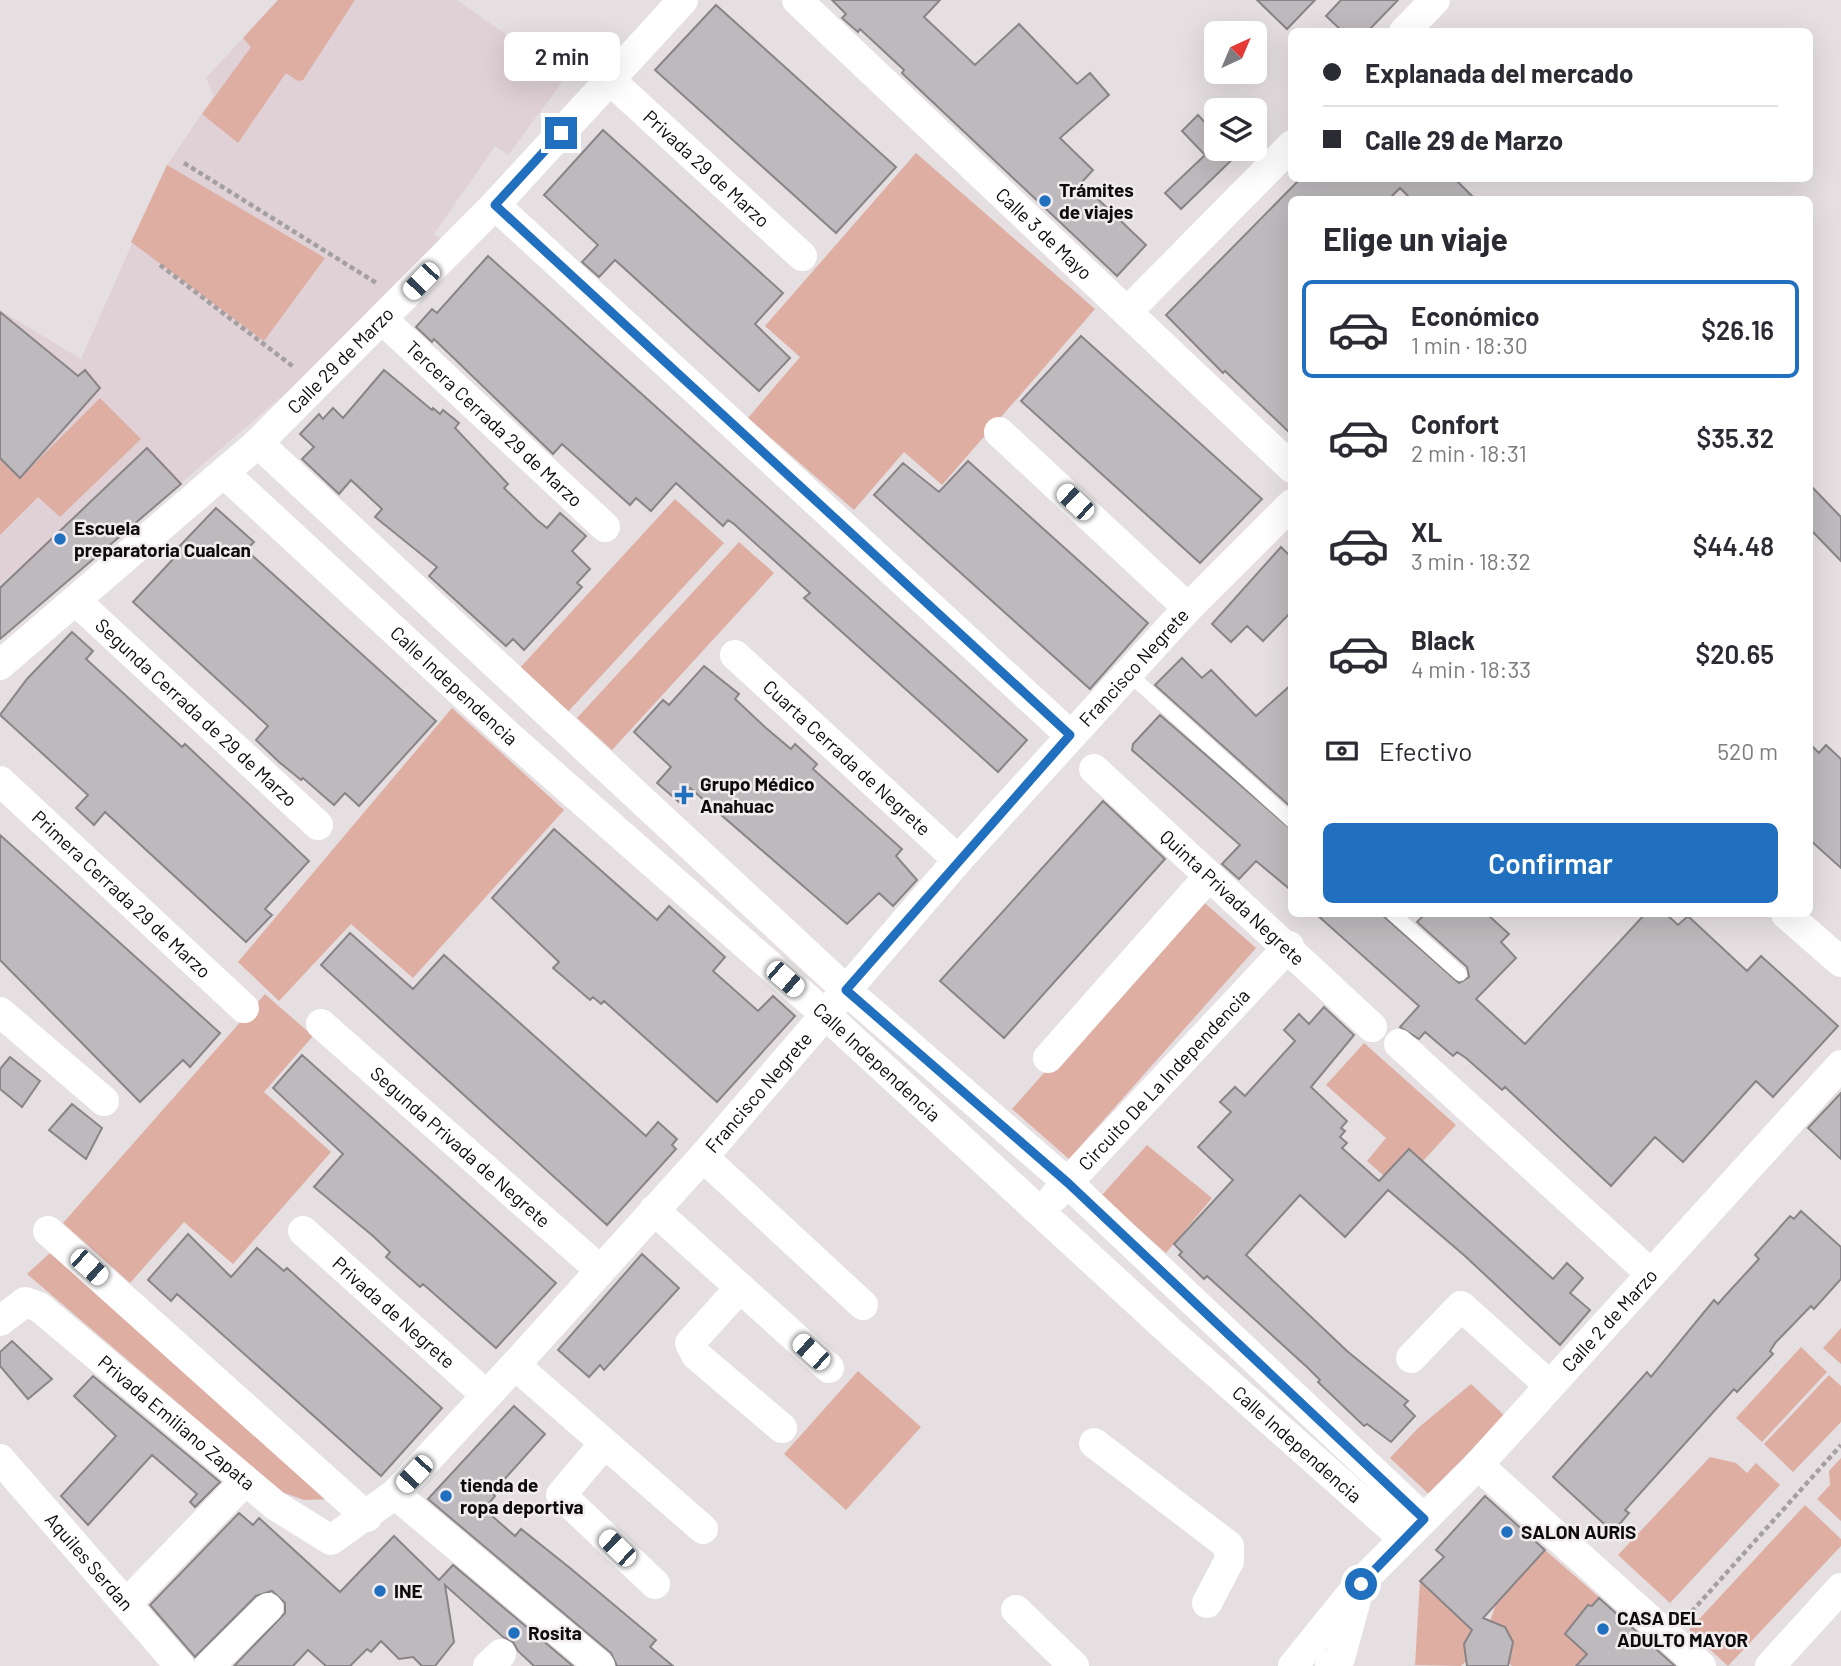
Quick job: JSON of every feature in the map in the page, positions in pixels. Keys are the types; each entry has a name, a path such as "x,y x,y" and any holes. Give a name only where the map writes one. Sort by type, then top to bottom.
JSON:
{"street":[{"name":"Calle 29 de Marzo","path":"0,665 258,443 495,205 683,0"},
{"name":"Calle 3 de Mayo","path":"797,0 1288,464"},
{"path":"1408,28 1435,0"},
{"name":"Privada 29 de Marzo","path":"610,80 802,256"},
{"path":"1127,312 1288,149"},
{"path":"495,205 1070,735"},
{"name":"Tercera Cerrada 29 de Marzo","path":"393,310 605,527"},
{"path":"999,432 1188,608"},
{"name":"Calle Independencia","path":"258,443 846,990 1068,1183 1200,1308 1414,1529"},
{"name":"Calle Independencia","path":"225,474 512,739 827,1016 1175,1336 1414,1529"},
{"name":"Francisco Negrete","path":"331,1540 367,1517 395,1494 515,1365 703,1157 827,1016 846,990 958,860 1070,735 1188,608 1288,507"},
{"name":"Segunda Cerrada de 29 de Marzo","path":"76,601 318,825"},
{"name":"Cuarta Cerrada de Negrete","path":"735,655 958,860"},
{"path":"512,739 542,708"},
{"name":"Quinta Privada Negrete","path":"1094,769 1289,946 1372,1027"},
{"name":"Primera Cerrada 29 de Marzo","path":"0,781 244,1007"},
{"path":"1048,1058 1209,876"},
{"path":"1789,917 1841,962"},
{"name":"Circuito De La Independencia","path":"1040,1212 1289,946"},
{"path":"0,1012 104,1101"},
{"name":"Segunda Privada de Negrete","path":"321,1024 600,1270"},
{"path":"1399,1044 1651,1274"},
{"name":"Calle 2 de Marzo","path":"1331,1666 1340,1658 1367,1577 1478,1465 1841,1065"},
{"path":"703,1157 863,1305"},
{"path":"654,1210 829,1368"},
{"path":"48,1231 367,1517"},
{"name":"Privada de Negrete","path":"303,1231 486,1395"},
{"path":"740,1289 690,1343 696,1355 782,1428"},
{"name":"Privada Emiliano Zapata","path":"0,1321 25,1302 39,1307 276,1506 331,1540"},
{"path":"1411,1359 1461,1306 1549,1385"},
{"path":"1175,1336 1200,1308"},
{"path":"515,1365 703,1529"},
{"path":"1094,1443 1229,1546 1229,1561 1207,1603"},
{"path":"604,1444 561,1494 655,1584"},
{"name":"Aquiles Serdan","path":"0,1459 180,1666"},
{"path":"1478,1465 1701,1666"},
{"path":"126,1604 245,1481"},
{"path":"395,1494 600,1666"},
{"path":"1293,1666 1367,1577"},
{"path":"1770,1666 1841,1588"},
{"path":"209,1666 268,1608"},
{"path":"1016,1610 1074,1666"}],"lane":[{"path":"1129,674 1288,817"},
{"path":"1396,917 1460,974"}],"path":[{"path":"184,163 393,310"},
{"path":"160,265 318,384"},
{"path":"1669,1637 1841,1445"}],"shaded area":[{"path":"278,0 457,0 566,77 508,155 495,146 434,234 441,239 309,373 0,639 0,310 81,359 167,165 214,96 206,78"},
{"path":"278,0 355,0 303,80 298,81 286,73 238,143 202,114 251,47 243,38"},
{"path":"916,153 1095,309 942,485 904,452 854,510 748,418 800,357 765,326"},
{"path":"167,165 325,258 264,341 131,242"},
{"path":"100,398 141,439 60,517 38,497 0,535 0,458 20,478"},
{"path":"675,499 724,543 565,715 517,671"},
{"path":"739,542 774,573 612,750 577,718"},
{"path":"452,708 564,810 413,978 351,924 279,1001 238,962"},
{"path":"1199,898 1256,948 1069,1159 1012,1109"},
{"path":"265,994 313,1036 264,1092 331,1152 233,1264 184,1222 130,1283 63,1223"},
{"path":"1364,1043 1456,1125 1423,1161 1409,1149 1384,1176 1367,1161 1386,1138 1326,1085"},
{"path":"1147,1145 1212,1198 1166,1253 1101,1196"},
{"path":"50,1253 332,1499 304,1500 282,1492 27,1274"},
{"path":"1841,1328 1841,1364 1823,1348"},
{"path":"1801,1347 1827,1372 1762,1442 1736,1418"},
{"path":"858,1371 921,1427 846,1510 784,1454"},
{"path":"1829,1375 1841,1386 1841,1422 1793,1472 1764,1444"},
{"path":"1471,1384 1505,1416 1431,1496 1390,1458 1418,1428"},
{"path":"1710,1457 1736,1463 1747,1473 1756,1463 1780,1485 1670,1603 1618,1555"},
{"path":"1841,1458 1841,1521 1817,1499 1830,1485 1829,1471"},
{"path":"1805,1505 1841,1539 1841,1546 1728,1666 1689,1630"},
{"path":"1545,1550 1599,1597 1592,1606 1588,1605 1583,1610 1585,1613 1580,1619 1577,1617 1566,1634 1587,1654 1576,1666 1512,1666 1509,1663 1513,1642 1490,1621 1496,1604"},
{"path":"1420,1581 1471,1630 1466,1661 1461,1666 1415,1665"}],"building":[{"path":"832,0 940,0 924,17 975,65 1019,24 1077,84 1090,73 1109,95 1060,138 1093,170 1081,183 1146,245 1117,276 902,73 904,70 860,29 858,32 842,18 846,14"},
{"path":"1257,0 1315,0 1287,29"},
{"path":"1341,0 1398,0 1371,28 1339,28 1326,16"},
{"path":"716,5 896,167 836,233 655,70"},
{"path":"1198,115 1204,121 1204,154 1182,131"},
{"path":"603,130 783,293 755,324 790,358 759,391 615,260 599,277 582,262 598,245 544,195"},
{"path":"1204,156 1204,161 1231,161 1181,209 1165,193"},
{"path":"1297,182 1458,182 1472,196 1408,196 1400,188 1392,196 1288,196 1288,431 1225,371 1223,373 1166,315"},
{"path":"488,256 1027,740 998,772 804,598 810,593 734,524 728,520 723,526 676,483 651,511 636,498 630,505 562,444 553,454 434,339 432,342 416,327 432,309 437,313"},
{"path":"0,312 78,376 85,370 100,388 20,478 0,458"},
{"path":"1081,336 1262,499 1200,563 1021,401"},
{"path":"384,370 432,410 433,408 440,414 443,410 459,423 455,428 508,484 504,488 537,520 547,528 560,513 586,536 572,551 590,569 577,583 582,587 524,650 513,639 506,646 429,576 437,567 375,517 382,509 351,480 339,494 302,459 314,447 300,434 319,414 323,419 333,408 343,418"},
{"path":"147,448 181,484 0,639 0,588"},
{"path":"968,461 1148,623 1090,689 874,495 903,463 939,492"},
{"path":"1813,488 1841,517 1841,561 1813,532"},
{"path":"216,508 254,542 246,550 436,721 359,806 345,793 334,805 303,778 301,780 279,762 256,740 268,726 133,602 175,557 172,554"},
{"path":"1281,547 1288,554 1288,615 1263,641 1247,626 1231,642 1212,624"},
{"path":"72,632 93,651 86,659 182,747 185,744 309,861 265,909 272,915 246,942 105,812 94,825 76,808 88,795 0,715 27,679"},
{"path":"1182,658 1202,678 1211,670 1256,716 1288,688 1288,804 1155,685"},
{"path":"704,666 739,694 735,699 766,728 791,749 795,744 817,764 813,769 902,849 896,856 917,880 893,906 879,893 847,924 690,788 679,802 657,783 671,767 634,732 663,700 669,705"},
{"path":"1160,715 1288,827 1288,888 1256,861 1239,879 1222,864 1240,845 1132,750 1133,744"},
{"path":"1826,745 1841,759 1841,868 1813,843 1813,747 1819,753"},
{"path":"1103,801 1165,859 1004,1038 940,981"},
{"path":"554,829 657,920 669,906 725,957 713,971 758,1011 773,996 795,1016 717,1102 604,1001 601,1004 593,997 590,1000 553,968 559,962 492,898"},
{"path":"0,835 220,1033 190,1067 183,1060 140,1102 0,960"},
{"path":"1319,917 1384,917 1459,983 1469,977 1467,967 1417,922 1422,917 1490,917 1509,934 1501,942 1516,958 1476,999 1525,1044 1642,917 1669,917 1678,925 1689,917 1747,971 1761,956 1838,1026 1773,1097 1756,1081 1683,1162 1655,1137 1611,1186 1505,1087 1502,1090 1466,1058 1457,1052 1453,1056 1425,1032 1419,1039 1400,1027 1419,1006"},
{"path":"350,933 413,989 444,955 646,1136 658,1122 677,1139 672,1145 676,1149 607,1225 321,965"},
{"path":"1324,1007 1354,1035 1311,1087 1347,1121 1341,1128 1345,1131 1340,1137 1347,1143 1342,1148 1379,1181 1409,1149 1553,1279 1567,1263 1583,1278 1570,1293 1590,1310 1560,1345 1465,1256 1388,1190 1345,1237 1300,1195 1246,1255 1347,1351 1408,1401 1404,1405 1415,1416 1391,1442 1367,1424 1364,1426 1318,1382 1320,1380 1308,1368 1207,1276 1204,1279 1179,1255 1182,1252 1174,1244 1233,1180 1198,1147 1231,1112 1220,1102 1235,1087 1245,1096 1295,1041 1284,1030 1299,1014 1309,1024"},
{"path":"302,1055 556,1283 496,1348 423,1284 420,1287 386,1257 390,1252 314,1187 343,1154 273,1088"},
{"path":"10,1057 40,1081 22,1107 0,1089 0,1069"},
{"path":"1841,1093 1841,1159 1808,1128"},
{"path":"72,1104 102,1128 86,1159 49,1130"},
{"path":"1801,1211 1841,1247 1841,1279 1814,1309 1811,1306 1776,1342 1770,1351 1773,1354 1737,1392 1734,1389 1625,1510 1629,1513 1613,1532 1553,1477 1647,1372 1651,1377 1714,1300 1718,1304 1759,1259 1755,1255 1790,1216 1794,1219"},
{"path":"188,1234 231,1277 257,1248 284,1271 287,1268 442,1408 381,1476 177,1294 171,1301 148,1280"},
{"path":"642,1254 679,1288 604,1370 600,1365 589,1377 558,1350"},
{"path":"12,1341 52,1379 28,1399 0,1366 0,1352"},
{"path":"93,1376 220,1482 195,1507 190,1502 197,1494 152,1455 88,1525 61,1496 116,1436 74,1396"},
{"path":"514,1406 545,1434 492,1493 495,1496 484,1509 515,1536 521,1529 570,1568 656,1640 650,1647 673,1666 617,1666 611,1653 428,1499"},
{"path":"1485,1496 1545,1550 1483,1618 1505,1627 1513,1642 1508,1666 1467,1666 1464,1644 1472,1630 1420,1581 1444,1557 1436,1550"},
{"path":"239,1513 253,1525 259,1518 340,1592 394,1536 439,1580 453,1565 573,1666 534,1666 518,1651 513,1642 503,1637 445,1585 454,1642 435,1666 422,1666 413,1657 399,1659 381,1641 371,1652 367,1649 350,1666 326,1666 308,1650 293,1666 234,1666 285,1613 285,1603 272,1591 256,1596 195,1657 150,1605"},
{"name":"CASA DEL ADULTO MAYOR","path":"1599,1598 1675,1666 1576,1666 1587,1654 1565,1634 1588,1605 1592,1606"}],"place":[{"name":"Trámites de viajes","path":"1045,201"},
{"name":"Escuela preparatoria Cualcan","path":"60,539"},
{"name":"Grupo Médico Anahuac","path":"684,795"},
{"name":"tienda de ropa deportiva","path":"446,1496"},
{"name":"SALON AURIS","path":"1507,1532"},
{"name":"INE","path":"380,1591"},
{"name":"CASA DEL ADULTO MAYOR","path":"1603,1629"},
{"name":"Rosita","path":"514,1633"}],"route":[{"path":"561,133 495,205 1070,735 846,990 1068,1183 1424,1519 1361,1584"}]}
